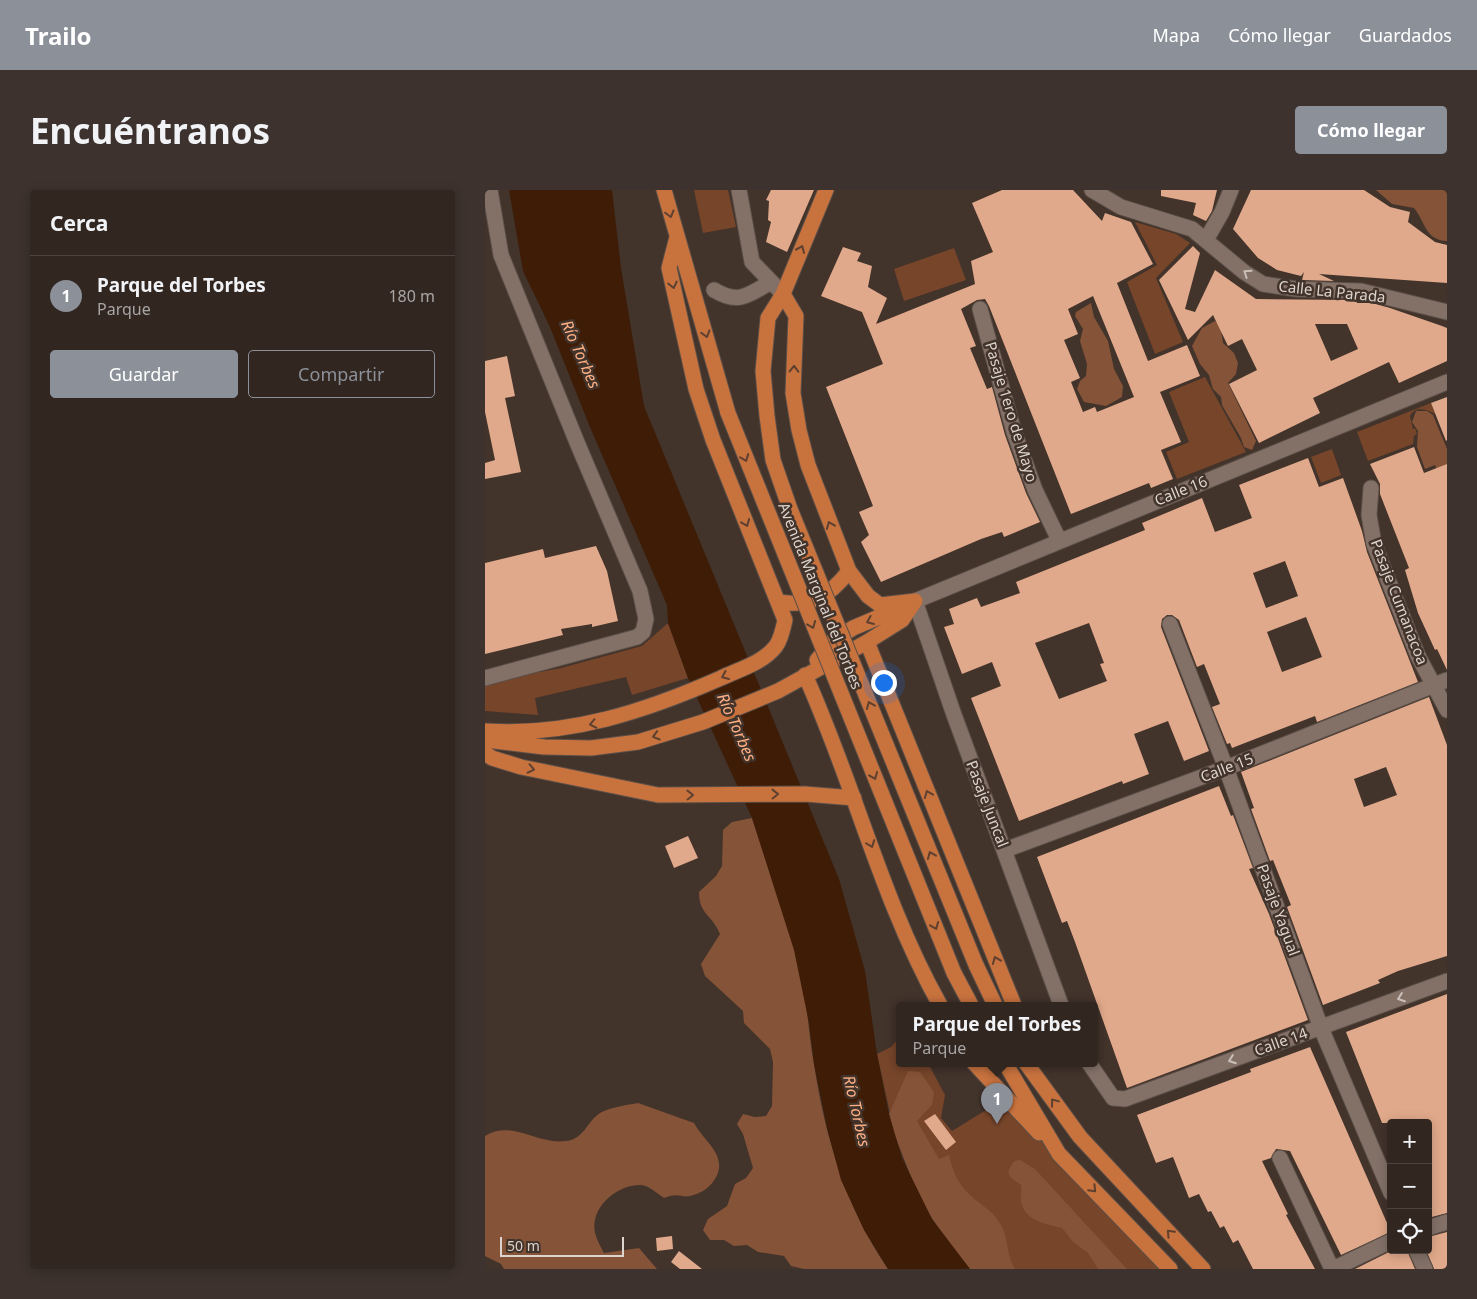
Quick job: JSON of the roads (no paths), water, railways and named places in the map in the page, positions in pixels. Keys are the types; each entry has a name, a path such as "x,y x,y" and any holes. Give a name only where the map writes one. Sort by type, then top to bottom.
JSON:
{"highway":[{"name":"Avenida Marginal del Torbes","path":"664,190 728,412 954,973 969,1002"},
{"name":"Avenida Marginal del Torbes","path":"826,190 783,294 769,318 763,371 773,460 790,509 976,965 994,1002"},
{"path":"485,731 527,732 604,722 689,692 761,660 777,644 785,620 713,440 696,389 669,268 677,237"},
{"path":"783,294 796,316 793,393 799,430 821,502 849,571 868,596 880,605 915,602"},
{"path":"778,602 796,605 811,601 837,586 849,571"},
{"path":"485,740 499,744 567,748 637,742 703,722 778,692 805,675 867,642 901,620 915,602"},
{"path":"805,675 833,641 853,628 915,602"},
{"path":"867,642 1013,1002"},
{"path":"805,675 828,726 913,951 938,1002"},
{"path":"485,753 492,758 521,767 658,795 805,794 854,798"},
{"path":"978,1067 1170,1269"},
{"path":"1007,1067 1059,1154"},
{"path":"1029,1067 1080,1137 1203,1269"}],"street":[{"path":"485,678 637,638 643,632 645,619 640,591 629,562 576,440 501,255 490,190"},
{"path":"739,190 752,262 783,294"},
{"name":"Calle La Parada","path":"1092,190 1121,207 1192,229 1244,272 1263,284 1296,289 1361,292 1447,312"},
{"path":"1206,240 1222,212 1231,190"},
{"path":"714,290 727,298 739,299 771,282"},
{"name":"Pasaje 1ero de Mayo","path":"980,309 1014,432 1035,490 1059,540"},
{"name":"Calle 16","path":"915,602 1059,540 1447,382"},
{"name":"Pasaje Cumanacoa","path":"1371,488 1369,515 1374,544 1418,656 1447,710"},
{"name":"Pasaje Juncal","path":"915,602 953,712 1060,1002"},
{"name":"Pasaje Yagual","path":"1170,624 1227,768 1321,1028 1387,1184"},
{"name":"Calle 15","path":"1005,850 1227,768 1447,680"},
{"name":"Calle 14","path":"1092,1067 1113,1098 1125,1099 1447,981"},
{"path":"1280,1158 1333,1269 1387,1243"},
{"path":"1432,1227 1447,1222"},
{"path":"1418,1254 1425,1269"}],"water":[{"name":"Río Torbes","path":"509,190 612,190 621,268 644,406 839,879 865,971 877,1054 889,1114 902,1158 932,1219 970,1269 888,1269 864,1230 841,1180 827,1128 794,950 752,818 688,678 668,623 667,605 590,427 550,327 523,271"}],"place":[{"name":"Parque del Torbes","path":"997,1124"}]}
